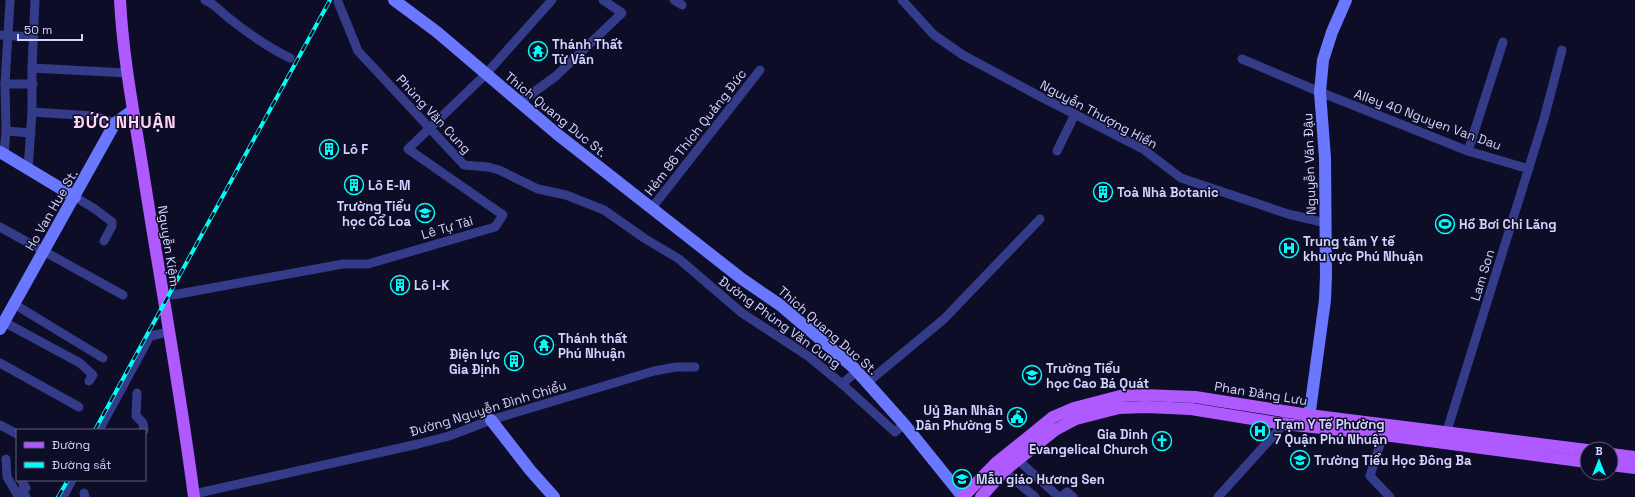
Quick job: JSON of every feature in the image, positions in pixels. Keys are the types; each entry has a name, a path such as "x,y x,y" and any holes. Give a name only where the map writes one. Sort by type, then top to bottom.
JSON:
{"main road":[{"name":"Nguyễn Kiệm","path":"120,0 127,73 194,496"},
{"name":"Phan Đăng Lưu","path":"963,497 996,463 1053,417 1095,401 1120,396 1143,395 1195,397 1285,411 1308,421 1383,435 1445,437 1579,461"},
{"name":"Phan Đăng Lưu","path":"981,497 1004,471 1055,430 1076,419 1119,408 1146,407 1191,409 1284,424 1308,421 1445,437 1579,449"},
{"path":"1619,455 1635,457"},
{"path":"1619,466 1635,468"}],"street":[{"path":"10,0 4,35 6,131 2,154 96,209 112,222 112,226 104,241"},
{"path":"28,170 32,112 35,0"},
{"path":"206,0 211,2 229,18 273,50 290,58"},
{"name":"Thich Quang Duc St.","path":"394,0 437,32 518,103 651,209 714,255 742,279 780,305 857,371 879,394 963,497"},
{"name":"Lê Tự Tài","path":"172,295 343,264 368,264 495,227 503,215 408,149 429,127 486,74 552,0"},
{"path":"518,103 556,76 622,12 603,0"},
{"name":"Nguyễn Thượng Hiền","path":"902,0 934,35 963,55 1144,149 1181,178 1288,214 1326,223"},
{"name":"Nguyễn Văn Đậu","path":"1308,421 1325,300 1326,276 1325,158 1320,92 1323,60 1332,32 1346,0"},
{"name":"Phùng Văn Cung","path":"338,2 351,38 358,51 464,165 488,167 499,170 538,189 566,195 604,210 617,219"},
{"path":"4,35 33,37"},
{"path":"1468,151 1503,42"},
{"name":"Lam Son","path":"1445,437 1529,169 1562,50"},
{"name":"Alley 40 Nguyen Van Dau","path":"1242,59 1468,151 1529,169"},
{"path":"32,68 127,73"},
{"name":"Hẻm 86 Thích Quảng Đức","path":"651,209 760,70"},
{"path":"5,84 33,84"},
{"name":"Ho Van Hue St.","path":"2,326 115,123 133,110"},
{"path":"32,112 94,116 115,123"},
{"path":"1057,152 1075,114"},
{"path":"6,131 30,133"},
{"name":"Đường Phùng Văn Cung","path":"617,219 644,238 679,259 742,313 808,356 842,384 895,432 904,424"},
{"path":"868,382 944,319 1040,219"},
{"path":"0,226 123,295"},
{"path":"14,304 103,358"},
{"path":"2,326 80,363 92,375 89,381"},
{"path":"100,429 150,336 169,332"},
{"path":"0,363 78,407"},
{"name":"Đường Nguyễn Đình Chiểu","path":"194,496 449,436 491,420 654,371 676,367 695,367"},
{"path":"842,384 857,371"},
{"path":"137,393 136,416 143,423 144,429"},
{"path":"866,405 879,394"},
{"path":"1218,497 1284,424 1285,411"},
{"path":"491,420 530,470 554,497"},
{"path":"0,425 16,433"},
{"path":"1383,435 1370,476 1390,497"},
{"path":"6,459 7,477 17,494 24,494 26,488 22,481"},
{"path":"1018,460 1060,497 1066,492 1073,497"},
{"path":"1004,471 1035,497"},
{"path":"63,497 71,481"}],"railway":[{"path":"96,429 330,0"},
{"path":"58,497 67,481"}],"place":[{"name":"Thánh Thất Từ Vân","path":"538,51"},
{"name":"Lô F","path":"329,149"},
{"name":"Lô E-M","path":"354,185"},
{"name":"Toà Nhà Botanic","path":"1103,192"},
{"name":"Trường Tiểu học Cổ Loa","path":"425,213"},
{"name":"Hồ Bơi Chi Lăng","path":"1445,224"},
{"name":"Trung tâm Y tế khu vực Phú Nhuận","path":"1289,248"},
{"name":"Lô I-K","path":"400,285"},
{"name":"Thánh thất Phú Nhuận","path":"544,345"},
{"name":"Điện lực Gia Định","path":"514,361"},
{"name":"Trường Tiểu học Cao Bá Quát","path":"1032,375"},
{"name":"Uỷ Ban Nhân Dân Phường 5","path":"1017,417"},
{"name":"Trạm Y Tế Phường 7 Quận Phú Nhuận","path":"1260,431"},
{"name":"Gia Dinh Evangelical Church","path":"1162,441"},
{"name":"Trường Tiểu Học Đông Ba","path":"1300,460"},
{"name":"Mẫu giáo Hương Sen","path":"962,479"}],"district":[{"name":"ĐỨC NHUẬN","path":"125,122"}]}
